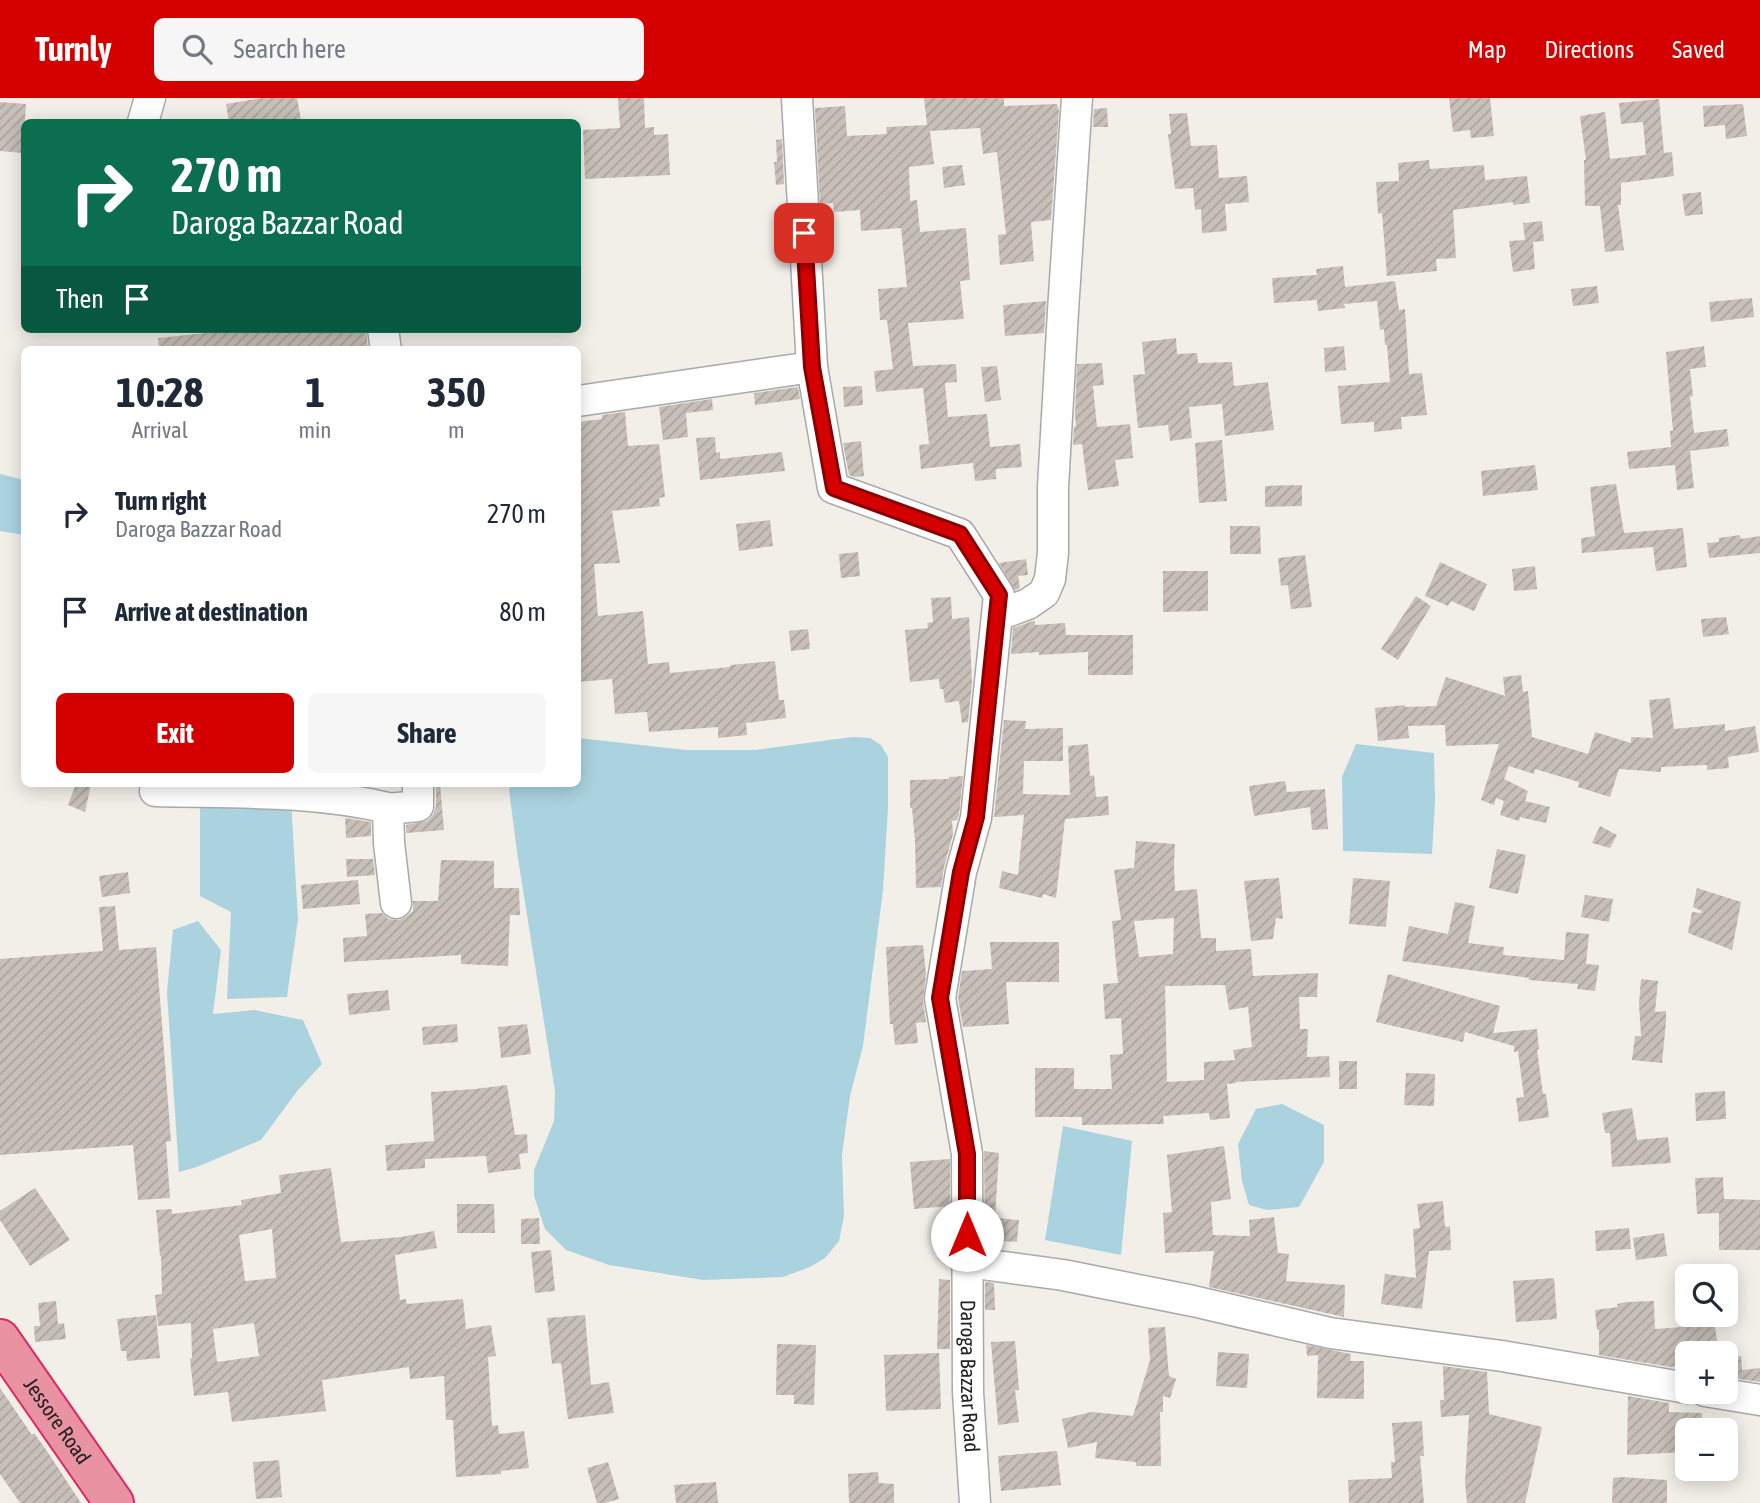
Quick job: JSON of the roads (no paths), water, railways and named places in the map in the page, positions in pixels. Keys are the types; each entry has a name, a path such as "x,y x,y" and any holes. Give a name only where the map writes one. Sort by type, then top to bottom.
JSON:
{"highway":[{"name":"Jessore Road","path":"0,1339 114,1503"}],"street":[{"path":"144,119 150,98"},
{"name":"Daroga Bazzar Road","path":"797,98 812,367 834,488 960,534 999,595 976,817 961,872 940,998 967,1154 968,1392 975,1503"},
{"path":"998,615 1036,599 1044,593 1050,579 1062,324 1077,98"},
{"path":"581,401 812,367"},
{"path":"155,791 286,795 359,801 388,808 418,806 418,787"},
{"path":"388,808 396,903"},
{"path":"967,1262 1063,1275 1194,1301 1330,1333 1502,1356 1675,1386"},
{"path":"1738,1397 1760,1401"}],"water":[{"path":"0,474 21,479 21,534 0,531"},
{"path":"852,737 870,738 881,745 888,757 883,890 863,1046 850,1096 842,1155 844,1216 839,1241 825,1258 783,1277 703,1280 609,1265 566,1250 545,1229 534,1196 534,1170 554,1121 555,1091 509,790 510,787 581,787 581,738 686,750 755,750"},
{"path":"1356,744 1434,753 1432,854 1343,851 1342,777"},
{"path":"200,799 291,800 298,919 287,997 227,999 231,912 200,896"},
{"path":"198,921 221,950 213,1014 254,1010 303,1020 322,1064 298,1090 261,1140 179,1172 167,992 173,930"},
{"path":"1282,1104 1324,1125 1324,1162 1299,1207 1267,1210 1249,1205 1242,1181 1238,1144 1256,1109"},
{"path":"1063,1126 1132,1141 1121,1255 1045,1240"}]}
